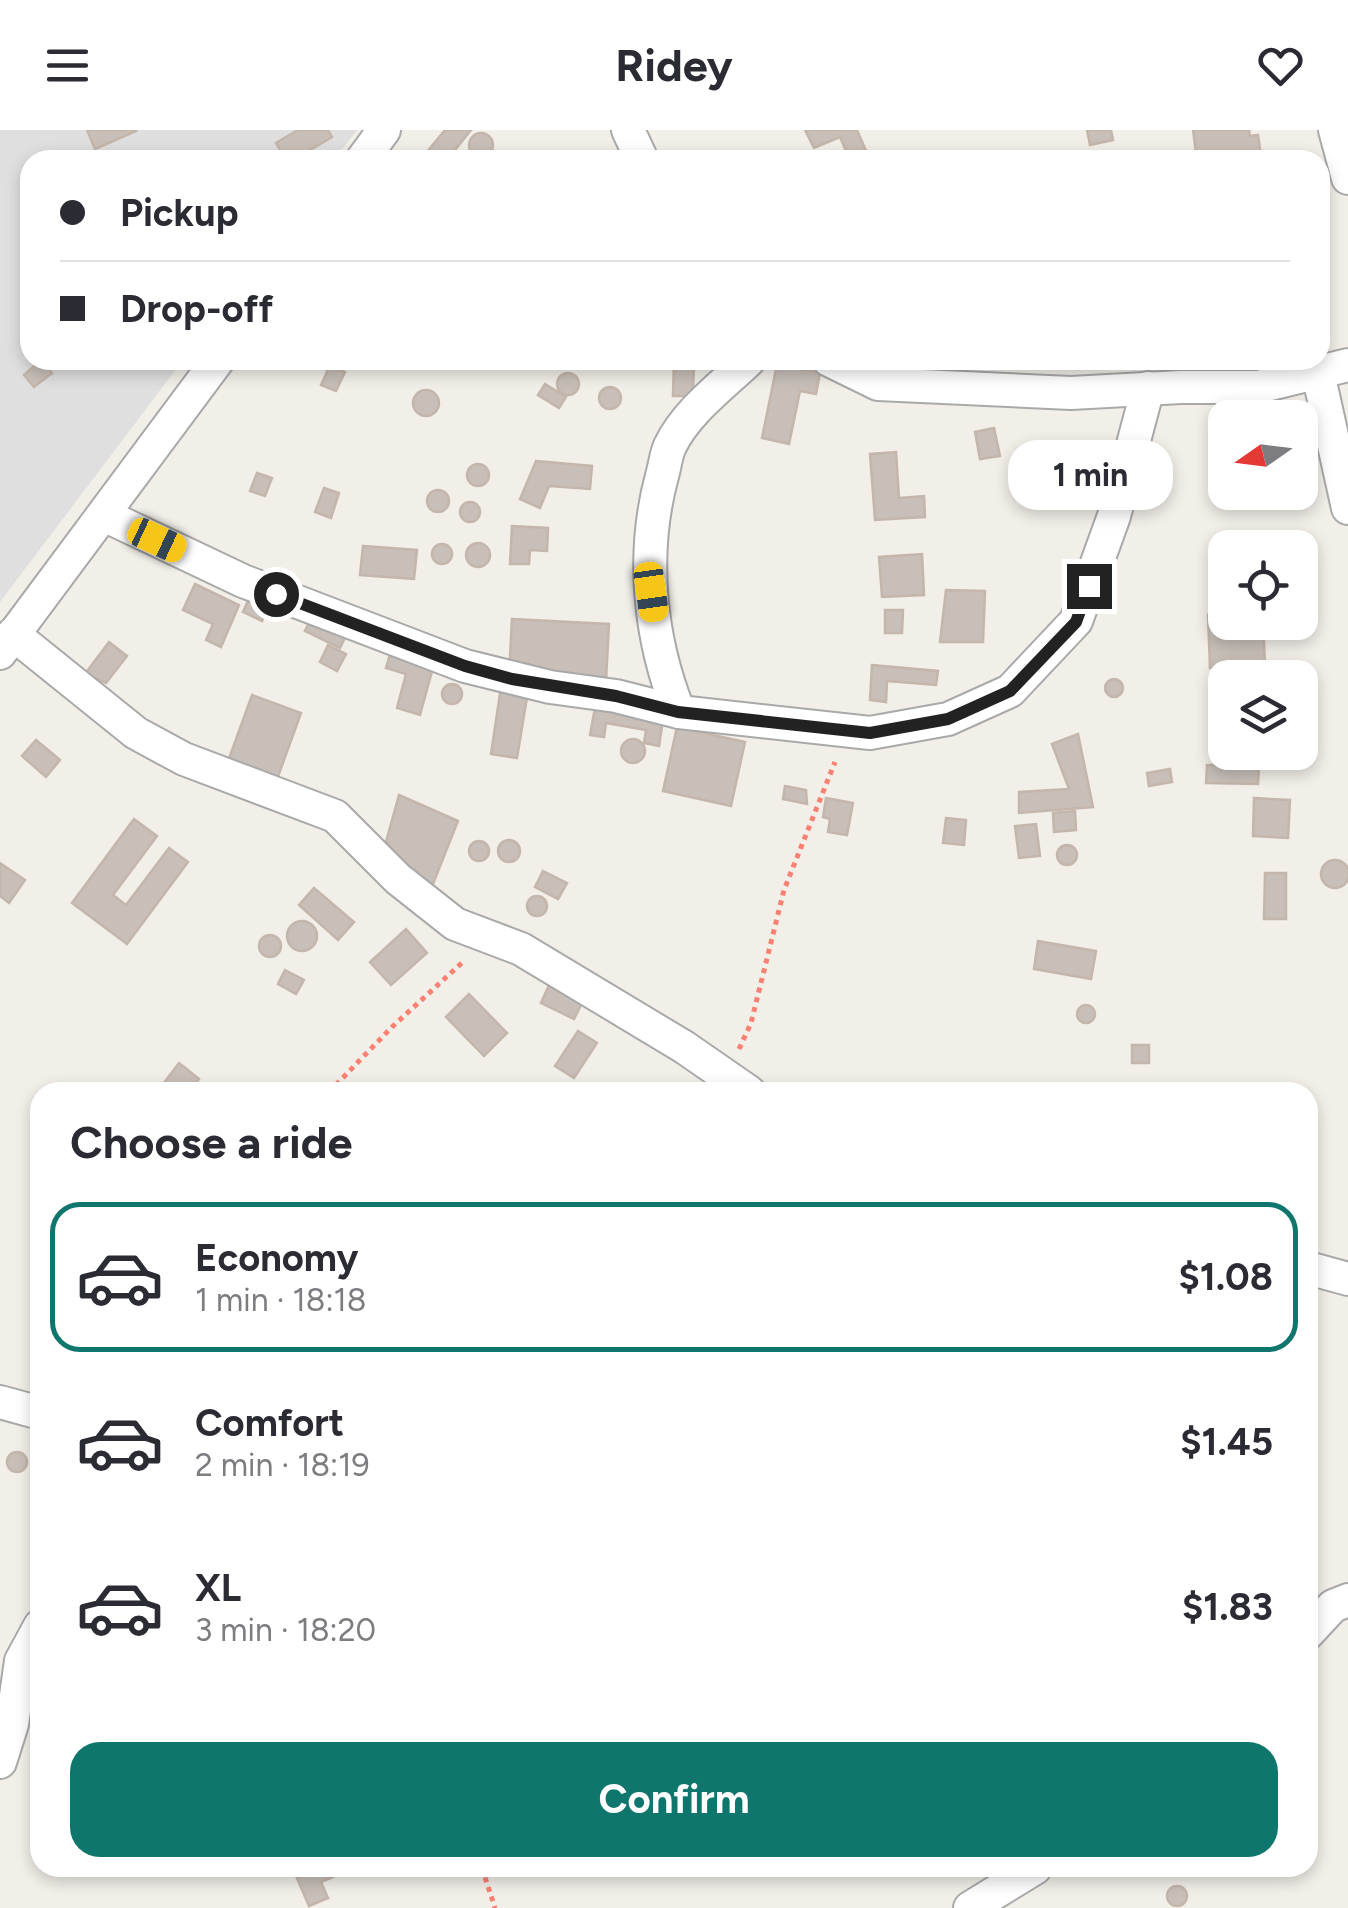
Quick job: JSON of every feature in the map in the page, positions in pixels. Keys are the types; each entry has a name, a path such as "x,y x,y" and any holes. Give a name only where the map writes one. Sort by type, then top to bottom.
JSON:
{"street":[{"path":"1336,130 1348,178"},
{"path":"1333,369 1348,508"},
{"path":"211,370 6,643 136,733 184,759 336,816 398,879 455,924 521,949 684,1047 734,1082"},
{"path":"678,712 659,651 651,592 654,508 670,445 699,408 739,370"},
{"path":"849,370 878,384 1071,393 1258,387 1329,370"},
{"path":"104,516 242,581 465,666 678,712 870,733 948,719 1010,691 1076,622 1114,516 1148,388"},
{"path":"1318,1270 1348,1278"},
{"path":"0,1402 30,1410"},
{"path":"1318,1622 1332,1606 1348,1600"},
{"path":"0,1762 12,1724 21,1661 30,1644"},
{"path":"970,1908 1020,1877"}],"path":[{"path":"739,1082 784,890 818,799 850,732"},
{"path":"338,1082 488,937"},
{"path":"485,1877 495,1908"}],"shaded area":[{"path":"0,130 357,130 342,150 20,150 20,370 175,370 0,602"}],"building":[{"path":"87,130 135,130 136,131 95,149"},
{"path":"298,130 328,130 332,137 310,150 280,150 276,143"},
{"path":"445,130 471,130 455,150 429,150"},
{"path":"805,130 857,130 866,150 846,150 840,137 814,148"},
{"path":"1087,130 1111,130 1113,140 1090,145"},
{"path":"1193,130 1249,130 1250,136 1258,135 1260,150 1196,150"},
{"path":"476,134 486,134 492,140 492,150 470,150 470,140"},
{"path":"30,370 52,373 34,387 24,375"},
{"path":"328,370 345,372 336,391 321,385"},
{"path":"674,370 694,370 693,396 673,396"},
{"path":"776,370 820,373 816,394 800,391 789,444 762,438"},
{"path":"568,373 576,376 576,392 568,395 560,392 557,384 560,376"},
{"path":"545,384 566,397 559,408 538,395"},
{"path":"606,387 614,387 621,398 614,409 606,409 599,402 599,394"},
{"path":"426,390 435,394 439,403 435,412 426,416 417,412 413,403 417,394"},
{"path":"994,428 1000,456 980,459 975,432"},
{"path":"896,452 899,498 924,496 925,517 875,520 870,454"},
{"path":"536,461 592,466 590,489 549,486 540,508 520,499"},
{"path":"478,464 486,467 486,483 478,486 470,483 467,475 470,467"},
{"path":"257,473 272,478 265,496 250,491"},
{"path":"324,488 339,493 331,518 315,512"},
{"path":"438,490 446,493 446,509 438,512 430,509 427,501 430,493"},
{"path":"470,502 480,512 470,522 460,512"},
{"path":"512,526 548,528 547,551 530,550 529,564 510,564"},
{"path":"478,543 490,555 478,567 466,555"},
{"path":"442,544 452,554 442,564 432,554"},
{"path":"363,546 417,550 414,579 360,575"},
{"path":"922,554 924,595 882,597 879,557"},
{"path":"195,584 239,605 221,647 206,640 213,624 183,610"},
{"path":"253,590 271,598 262,621 243,612"},
{"path":"946,590 985,591 983,642 940,642"},
{"path":"885,610 903,610 902,633 885,633"},
{"path":"314,613 349,629 340,648 305,631"},
{"path":"512,619 609,624 606,681 509,675"},
{"path":"1209,640 1264,640 1265,660 1210,660"},
{"path":"109,642 127,656 106,683 85,674"},
{"path":"328,645 346,654 337,671 320,662"},
{"path":"392,648 435,660 420,715 397,708 406,674 386,668"},
{"path":"872,665 938,671 936,685 887,681 886,702 870,700"},
{"path":"1114,679 1121,681 1121,695 1114,697 1107,695 1105,688 1107,681"},
{"path":"448,684 456,684 462,694 456,704 448,704 442,698 442,690"},
{"path":"501,687 528,691 517,758 491,754"},
{"path":"252,695 301,713 276,782 227,764"},
{"path":"595,708 663,720 659,746 644,743 646,730 606,723 604,737 590,735"},
{"path":"677,727 745,742 731,806 663,791"},
{"path":"1078,734 1093,807 1019,813 1019,792 1069,789 1052,744"},
{"path":"633,739 642,742 642,760 633,763 624,760 621,751 624,742"},
{"path":"36,740 60,760 46,777 22,756"},
{"path":"1207,765 1208,770 1259,770 1258,784 1206,783"},
{"path":"1170,769 1172,782 1149,786 1147,773"},
{"path":"785,786 806,790 807,804 783,799"},
{"path":"399,795 458,821 431,889 386,842"},
{"path":"826,798 853,803 847,835 828,832 830,819 823,817"},
{"path":"1254,798 1290,800 1288,838 1253,836"},
{"path":"1075,811 1076,830 1054,832 1053,813"},
{"path":"946,818 966,820 964,845 943,843"},
{"path":"134,819 157,836 113,895 126,905 169,848 188,862 127,944 72,903"},
{"path":"1036,824 1040,856 1019,858 1015,826"},
{"path":"509,840 517,843 517,859 509,862 501,859 498,851 501,843"},
{"path":"479,841 489,851 479,861 469,851"},
{"path":"1067,845 1077,855 1067,865 1057,855"},
{"path":"1335,860 1345,864 1349,874 1345,884 1335,888 1325,884 1321,874 1325,864"},
{"path":"0,863 25,880 9,903 0,896"},
{"path":"543,871 567,883 558,899 535,887"},
{"path":"1265,873 1286,873 1286,919 1264,919"},
{"path":"314,888 354,922 338,940 299,905"},
{"path":"537,896 547,906 537,916 527,906"},
{"path":"302,921 313,925 317,936 313,947 302,951 291,947 287,936 291,925"},
{"path":"406,929 427,953 391,985 370,962"},
{"path":"270,935 278,938 278,954 270,957 262,954 259,946 262,938"},
{"path":"1038,941 1096,951 1091,979 1034,969"},
{"path":"285,970 304,980 296,994 278,984"},
{"path":"550,983 584,999 574,1019 541,1003"},
{"path":"469,994 507,1033 484,1056 446,1017"},
{"path":"1086,1005 1095,1014 1086,1023 1077,1014"},
{"path":"578,1031 597,1043 574,1078 555,1066"},
{"path":"1132,1045 1149,1045 1149,1063 1132,1063"},
{"path":"179,1063 199,1079 196,1082 165,1082"},
{"path":"17,1452 27,1462 17,1472 7,1462"},
{"path":"297,1877 333,1877 321,1882 328,1898 309,1906"},
{"path":"1177,1886 1187,1896 1177,1906 1167,1896"}],"route":[{"path":"276,594 465,666 512,679 616,696 678,712 870,733 948,719 1010,691 1076,622 1089,586"}]}
